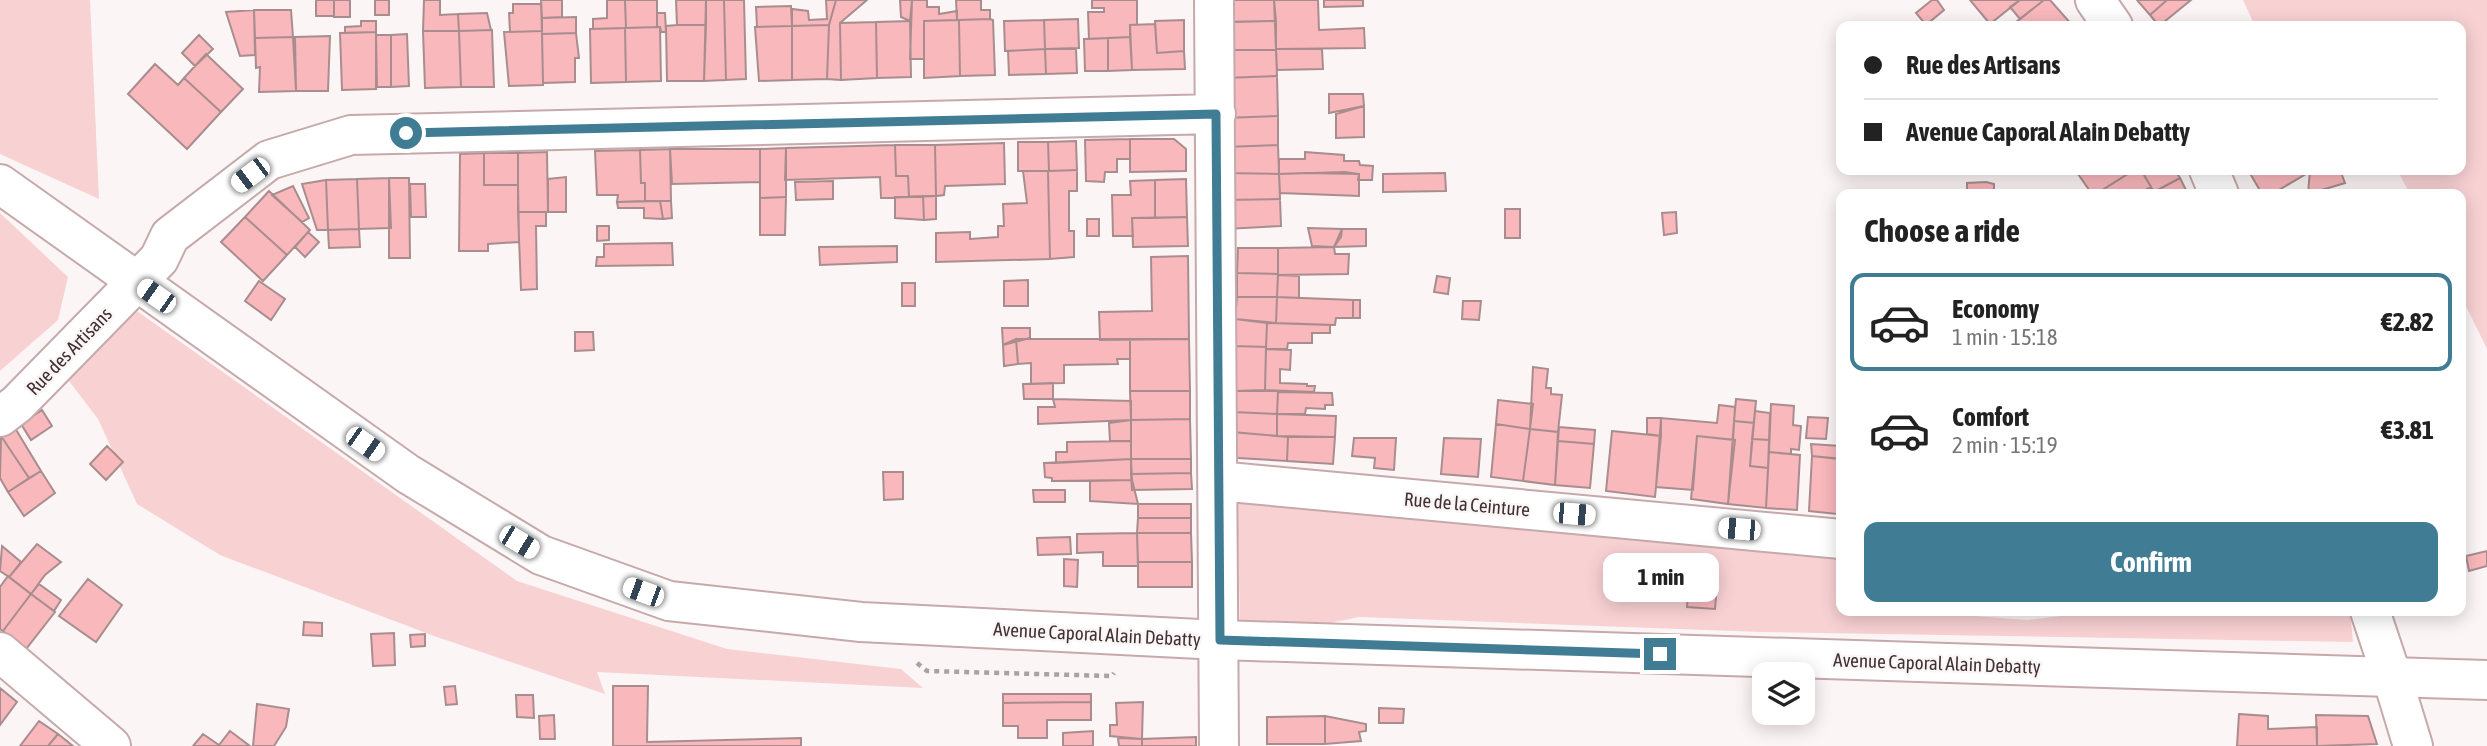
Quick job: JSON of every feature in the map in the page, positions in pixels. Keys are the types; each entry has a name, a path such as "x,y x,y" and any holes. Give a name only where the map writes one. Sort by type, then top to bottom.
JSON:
{"street":[{"path":"1214,0 1219,746"},
{"path":"2095,0 2110,21"},
{"name":"Rue des Artisans","path":"0,417 17,404 159,259 170,236 270,160 351,135 1216,114"},
{"name":"Avenue Caporal Alain Debatty","path":"0,184 408,474 541,555 668,601 861,622 1220,640 2487,680"},
{"name":"Rue de la Ceinture","path":"1218,481 1836,539"},
{"path":"2372,616 2413,746"},
{"path":"0,652 111,746"}],"path":[{"path":"910,657 927,671 1112,676 1116,668"}],"shaded area":[{"path":"0,0 90,0 99,199 0,154"},
{"path":"2243,0 2487,0 2487,349 2466,306 2466,189 2407,189 2400,175 2466,175 2466,21 2253,21"},
{"path":"0,213 68,277 58,320 0,371"},
{"path":"120,299 517,581 727,649 901,669 923,688 597,672 605,694 434,636 220,555 137,504 98,419 56,364"},
{"path":"1237,500 1836,545 1836,616 1974,616 2027,620 2060,616 2350,616 2353,642 1761,632 1359,617 1330,623 1240,621"}],"building":[{"path":"316,0 334,0 334,16 316,16"},
{"path":"334,0 350,0 350,17 334,17"},
{"path":"375,0 389,0 389,15 375,15"},
{"path":"424,0 440,0 440,15 458,14 459,31 423,31"},
{"path":"541,0 562,0 562,17 542,18"},
{"path":"607,0 625,0 626,28 593,29 593,19 607,18"},
{"path":"625,0 657,0 657,27 626,28"},
{"path":"676,0 706,0 706,25 677,25"},
{"path":"706,0 724,0 726,80 704,81"},
{"path":"724,0 744,0 746,79 726,80"},
{"path":"826,0 836,0 829,25 792,26 792,9 808,11 809,20 827,19"},
{"path":"836,0 867,0 840,23 841,80 827,79 829,25"},
{"path":"900,0 912,0 910,21 901,17"},
{"path":"912,0 927,0 927,7 939,7 939,14 957,11 957,20 924,21 924,59 910,59"},
{"path":"956,0 981,0 981,10 990,10 990,19 957,20"},
{"path":"1092,0 1137,0 1137,25 1130,25 1130,37 1089,39 1088,12 1104,12 1104,8 1092,8"},
{"path":"1233,0 1274,0 1276,21 1234,22"},
{"path":"1274,0 1318,0 1319,30 1364,28 1365,48 1276,49"},
{"path":"1324,0 1363,0 1363,6 1324,7"},
{"path":"1932,0 1937,0 1944,10 1931,21 1923,21 1916,13"},
{"path":"1970,0 2020,0 1994,21 1988,21"},
{"path":"2020,0 2044,0 2020,19 2010,7"},
{"path":"2044,0 2050,0 2069,21 2017,21"},
{"path":"2137,0 2167,0 2150,15"},
{"path":"2167,0 2191,0 2165,21 2155,21 2150,15"},
{"path":"513,4 541,4 542,31 510,32 509,13 513,13"},
{"path":"791,6 792,26 757,27 756,7"},
{"path":"254,10 255,55 240,56 226,12"},
{"path":"254,10 291,10 293,37 255,38"},
{"path":"487,13 491,30 459,31 458,14"},
{"path":"657,13 665,13 666,32 661,32 660,27 657,27"},
{"path":"576,17 576,33 542,34 542,18"},
{"path":"1078,19 1079,48 1045,49 1044,20"},
{"path":"959,20 993,20 995,75 960,76"},
{"path":"959,20 960,76 924,78 924,21"},
{"path":"1044,20 1045,49 1005,51 1004,21"},
{"path":"1184,20 1184,51 1157,53 1155,21"},
{"path":"361,21 376,21 376,32 345,33 345,27 361,26"},
{"path":"910,21 911,77 877,78 876,22"},
{"path":"1276,21 1276,50 1222,50 1221,22"},
{"path":"876,22 877,78 841,80 840,23"},
{"path":"1155,24 1157,53 1184,51 1185,69 1132,70 1130,25"},
{"path":"706,25 704,81 667,81 666,26"},
{"path":"829,25 827,79 792,80 792,26"},
{"path":"792,26 792,80 759,81 755,27"},
{"path":"660,27 661,81 626,82 625,28"},
{"path":"625,28 626,82 591,83 590,29"},
{"path":"492,30 494,87 461,87 459,31"},
{"path":"423,31 459,31 461,87 425,88"},
{"path":"542,31 543,85 509,86 504,32"},
{"path":"376,32 376,89 342,90 340,33"},
{"path":"576,33 579,58 575,58 575,82 543,83 542,34"},
{"path":"407,34 409,86 391,87 391,35"},
{"path":"199,35 213,49 195,66 182,53"},
{"path":"376,35 391,35 391,87 377,87"},
{"path":"330,36 328,91 296,91 295,37"},
{"path":"293,37 296,91 259,92 260,67 256,68 255,38"},
{"path":"1130,37 1132,70 1108,71 1108,38"},
{"path":"1108,38 1108,71 1085,71 1084,39"},
{"path":"1045,49 1046,74 1009,75 1008,51"},
{"path":"1045,49 1076,49 1077,73 1046,74"},
{"path":"1276,49 1322,49 1323,69 1277,70"},
{"path":"1222,50 1276,50 1277,76 1223,78"},
{"path":"206,54 243,89 221,112 184,78"},
{"path":"155,64 178,85 184,78 221,112 187,149 128,94"},
{"path":"1277,76 1278,116 1224,118 1223,78"},
{"path":"1329,94 1363,94 1364,106 1329,113"},
{"path":"1364,106 1364,137 1336,138 1336,114"},
{"path":"1278,116 1278,145 1225,147 1224,118"},
{"path":"1130,139 1174,139 1186,149 1186,171 1130,172"},
{"path":"1130,139 1130,159 1117,159 1117,172 1105,172 1104,182 1086,181 1085,140"},
{"path":"1076,141 1077,170 1049,171 1048,142"},
{"path":"1018,142 1048,142 1049,171 1018,171"},
{"path":"1004,143 1005,184 945,186 944,195 936,196 935,145"},
{"path":"895,145 935,145 936,196 909,197 908,176 896,176"},
{"path":"895,145 896,176 908,176 909,197 881,198 880,177 785,180 786,148"},
{"path":"1278,145 1279,174 1225,173 1225,147"},
{"path":"786,148 786,197 760,198 760,149"},
{"path":"670,149 671,201 645,201 645,183 641,183 640,150"},
{"path":"670,149 760,149 760,182 672,184"},
{"path":"640,150 641,183 645,183 645,201 617,202 618,195 597,195 595,151"},
{"path":"547,152 548,212 518,212 518,153"},
{"path":"1305,152 1344,155 1344,161 1359,161 1360,165 1373,166 1372,180 1358,180 1359,174 1345,172 1279,174 1279,159 1305,159"},
{"path":"484,153 518,153 518,185 484,185"},
{"path":"484,153 484,185 518,185 519,242 488,244 488,251 459,251 460,154"},
{"path":"1077,170 1077,191 1069,191 1069,231 1074,231 1074,257 1050,259 1048,171"},
{"path":"1023,171 1048,171 1050,259 936,262 936,233 970,232 970,239 998,237 998,226 1004,226 1003,204 1027,203"},
{"path":"1225,173 1279,174 1280,199 1225,200"},
{"path":"1445,173 1446,191 1383,192 1383,174"},
{"path":"1279,174 1359,174 1359,196 1280,193"},
{"path":"2079,175 2126,175 2104,189 2088,189"},
{"path":"2126,175 2144,175 2151,187 2147,189 2104,189"},
{"path":"2144,175 2178,175 2180,178 2160,189 2152,189"},
{"path":"2251,175 2304,175 2280,189 2259,189"},
{"path":"2310,175 2342,175 2345,183 2325,189 2308,189"},
{"path":"566,177 566,212 548,212 548,179"},
{"path":"389,178 391,228 359,229 357,179"},
{"path":"389,178 409,178 410,258 389,258"},
{"path":"2180,178 2186,189 2160,189"},
{"path":"357,179 359,229 328,230 326,180"},
{"path":"1186,179 1187,217 1155,218 1155,180"},
{"path":"326,180 328,230 317,230 302,184"},
{"path":"1155,180 1155,218 1132,218 1133,236 1113,236 1112,195 1131,195 1130,181"},
{"path":"833,181 833,199 796,200 795,182"},
{"path":"1986,182 1994,184 1994,189 1967,189 1967,183"},
{"path":"410,184 425,184 426,217 411,217"},
{"path":"293,186 309,218 302,222 272,195"},
{"path":"269,191 310,230 287,255 245,217"},
{"path":"923,196 924,220 895,218 895,197"},
{"path":"923,196 936,196 936,219 924,220"},
{"path":"786,197 785,235 760,235 760,198"},
{"path":"1280,199 1281,226 1226,229 1225,200"},
{"path":"660,201 663,219 644,218 644,208 618,208 617,202"},
{"path":"660,201 671,201 672,218 663,219"},
{"path":"1505,209 1520,209 1520,238 1505,238"},
{"path":"518,212 546,212 546,226 536,226 537,289 521,290"},
{"path":"1676,212 1677,233 1664,235 1662,213"},
{"path":"245,217 287,255 263,281 221,242"},
{"path":"1187,217 1188,246 1133,247 1132,218"},
{"path":"1087,219 1099,219 1099,236 1087,236"},
{"path":"597,226 609,226 609,240 597,241"},
{"path":"1308,228 1342,229 1341,237 1334,247 1312,246"},
{"path":"359,229 360,247 329,248 328,230"},
{"path":"1342,229 1366,229 1366,246 1334,247"},
{"path":"308,232 319,242 305,257 295,247"},
{"path":"672,243 673,265 596,266 597,257 604,257 604,244"},
{"path":"897,246 897,262 820,265 819,247"},
{"path":"1334,247 1335,254 1349,254 1348,274 1278,275 1278,248"},
{"path":"1238,248 1278,248 1278,274 1237,273"},
{"path":"1188,256 1189,339 1100,340 1099,312 1152,311 1151,257"},
{"path":"1237,273 1278,274 1277,297 1237,297"},
{"path":"1278,275 1299,276 1299,298 1277,297"},
{"path":"1437,276 1450,278 1448,294 1434,292"},
{"path":"1028,280 1028,306 1004,306 1004,281"},
{"path":"259,281 285,299 271,320 245,301"},
{"path":"902,283 915,283 915,306 902,306"},
{"path":"1237,297 1277,297 1276,323 1235,319"},
{"path":"1277,297 1353,300 1353,318 1336,318 1335,325 1276,323"},
{"path":"1353,300 1360,300 1360,318 1353,318"},
{"path":"1463,301 1481,301 1479,320 1462,319"},
{"path":"1235,319 1267,323 1266,347 1235,346"},
{"path":"1267,323 1330,325 1330,333 1312,333 1312,343 1288,343 1287,349 1266,349"},
{"path":"1002,328 1030,328 1030,338 1003,345"},
{"path":"575,332 593,332 594,350 575,351"},
{"path":"1016,339 1018,364 1004,366 1003,345"},
{"path":"1016,339 1130,339 1130,359 1117,359 1118,364 1064,365 1064,383 1031,384 1031,363 1018,364"},
{"path":"1130,339 1189,339 1190,391 1130,391"},
{"path":"1235,346 1266,347 1265,390 1234,391"},
{"path":"1266,349 1291,350 1290,370 1280,369 1280,383 1315,386 1314,392 1265,390"},
{"path":"1533,367 1548,369 1546,388 1551,388 1551,394 1562,395 1558,432 1530,429"},
{"path":"1053,383 1053,399 1024,399 1023,384"},
{"path":"1130,391 1190,391 1190,419 1131,420"},
{"path":"1234,391 1278,391 1277,414 1233,412"},
{"path":"1278,392 1332,393 1333,405 1325,405 1325,409 1306,408 1305,414 1277,414"},
{"path":"1053,399 1131,401 1131,420 1038,424 1038,407 1055,407"},
{"path":"1736,399 1756,401 1754,423 1734,421"},
{"path":"1498,400 1533,404 1530,429 1496,424"},
{"path":"1771,404 1794,406 1793,425 1801,426 1799,450 1791,449 1791,454 1769,452"},
{"path":"1719,405 1735,407 1733,440 1697,436 1693,490 1656,487 1661,418 1717,423"},
{"path":"42,410 52,426 31,440 21,424"},
{"path":"1755,411 1770,413 1769,440 1752,439"},
{"path":"1233,412 1277,414 1277,436 1232,432"},
{"path":"1277,414 1336,416 1335,437 1277,436"},
{"path":"1808,417 1828,418 1826,439 1806,438"},
{"path":"1647,418 1661,418 1661,436 1647,434"},
{"path":"1190,419 1191,459 1131,459 1131,420"},
{"path":"1131,420 1131,441 1110,441 1109,423"},
{"path":"1734,421 1754,423 1750,466 1768,468 1766,508 1728,504"},
{"path":"1496,424 1530,429 1523,481 1491,477"},
{"path":"1559,427 1595,430 1594,444 1558,441"},
{"path":"15,428 41,471 29,478 1,436"},
{"path":"1530,429 1558,432 1555,485 1523,481"},
{"path":"1612,431 1661,436 1655,497 1606,491"},
{"path":"1232,432 1288,437 1287,461 1238,458 1231,450"},
{"path":"1,436 29,478 8,492 0,478"},
{"path":"1697,436 1735,440 1728,504 1691,499"},
{"path":"1288,437 1335,437 1333,464 1287,461"},
{"path":"1354,438 1396,438 1394,470 1374,468 1375,458 1352,456"},
{"path":"1444,438 1481,439 1478,477 1441,474"},
{"path":"1752,439 1769,440 1768,468 1750,466"},
{"path":"1131,441 1131,459 1056,463 1056,452 1067,452 1067,442"},
{"path":"1558,441 1594,444 1590,488 1555,485"},
{"path":"1811,444 1836,446 1836,459 1812,456"},
{"path":"107,446 123,462 106,480 90,464"},
{"path":"1769,452 1800,455 1797,510 1766,508"},
{"path":"1812,456 1836,458 1836,514 1809,511"},
{"path":"1131,459 1191,459 1191,473 1131,474"},
{"path":"1131,459 1132,480 1052,481 1052,478 1045,477 1044,463"},
{"path":"41,471 55,493 24,516 8,492"},
{"path":"883,472 903,472 903,499 884,500"},
{"path":"1191,473 1192,489 1132,490 1131,474"},
{"path":"1132,480 1138,504 1090,501 1090,481"},
{"path":"1033,490 1065,490 1065,502 1034,502"},
{"path":"1138,504 1191,504 1191,518 1138,518"},
{"path":"1138,518 1191,518 1191,533 1137,533"},
{"path":"1137,533 1191,533 1192,562 1138,562"},
{"path":"1137,533 1138,566 1103,566 1103,552 1077,553 1077,534"},
{"path":"1070,537 1071,554 1038,555 1037,538"},
{"path":"37,544 61,562 45,575 31,594 9,577"},
{"path":"2,546 21,562 9,577 0,571"},
{"path":"2487,551 2487,566 2469,571 2466,556"},
{"path":"1064,559 1078,560 1077,587 1064,586"},
{"path":"1138,562 1192,562 1192,587 1138,587"},
{"path":"8,576 31,594 3,631 0,629 0,587"},
{"path":"88,579 122,605 96,642 59,616"},
{"path":"39,584 61,600 54,611 31,594"},
{"path":"31,594 55,612 26,649 3,631"},
{"path":"1688,594 1716,597 1715,609 1687,607"},
{"path":"304,622 322,623 322,636 303,635"},
{"path":"394,633 395,665 373,666 371,634"},
{"path":"425,634 425,646 411,647 410,635"},
{"path":"455,686 457,704 446,705 444,687"},
{"path":"613,686 648,686 647,742 801,738 801,746 613,746"},
{"path":"0,688 17,702 0,725"},
{"path":"1003,694 1091,694 1091,702 1003,703"},
{"path":"516,695 533,695 534,718 517,717"},
{"path":"1091,702 1091,720 1047,720 1047,738 1018,738 1018,726 1003,726 1003,703"},
{"path":"1143,702 1142,739 1110,736 1110,725 1117,725 1116,703"},
{"path":"257,704 289,709 286,727 274,746 253,746"},
{"path":"1379,708 1404,709 1403,723 1379,723"},
{"path":"2239,714 2268,716 2268,729 2317,727 2317,746 2237,746"},
{"path":"554,715 555,739 540,739 539,716"},
{"path":"2316,715 2368,716 2377,744 2317,746"},
{"path":"1325,716 1325,744 1267,744 1267,717"},
{"path":"1325,716 1366,724 1366,731 1359,732 1361,741 1325,744"},
{"path":"39,721 58,734 48,746 20,746"},
{"path":"230,731 250,746 193,746 203,734 219,745"},
{"path":"1093,731 1093,746 1063,746 1063,733"},
{"path":"58,734 73,746 48,746"},
{"path":"1196,737 1196,746 1142,746 1142,739"},
{"path":"1118,738 1142,739 1142,746 1119,746"}],"route":[{"path":"406,133 1216,114 1220,640 1660,654"}]}
